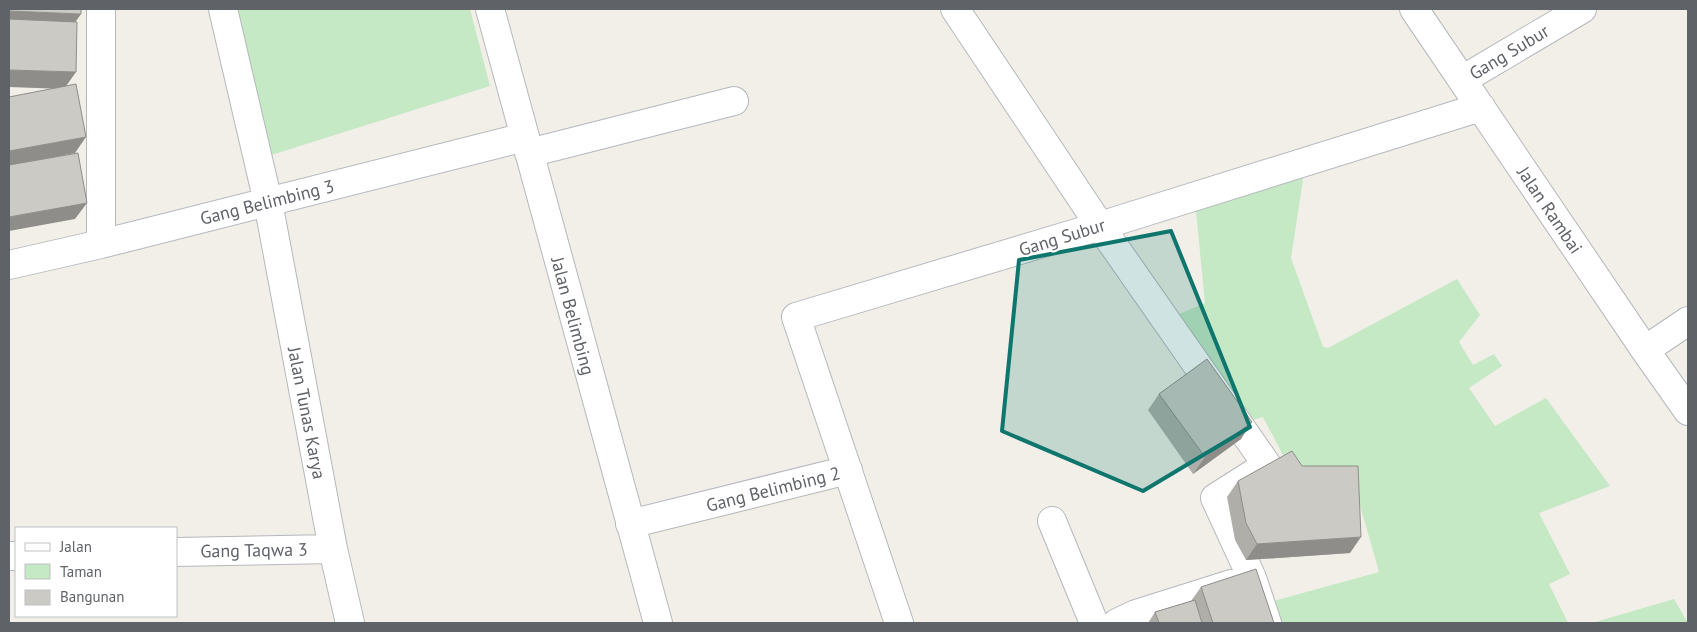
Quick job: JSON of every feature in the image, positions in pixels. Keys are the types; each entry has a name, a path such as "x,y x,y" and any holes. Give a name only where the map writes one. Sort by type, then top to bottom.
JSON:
{"street":[{"path":"101,9 101,244"},
{"name":"Jalan Tunas Karya","path":"223,9 268,202 333,549 350,623"},
{"name":"Jalan Belimbing","path":"490,9 658,623"},
{"path":"955,9 1100,226 1267,465 1216,498 1252,578 1267,623"},
{"name":"Jalan Rambai","path":"1414,9 1688,411"},
{"name":"Gang Subur","path":"1462,80 1582,9"},
{"name":"Gang Belimbing 3","path":"9,265 268,202 734,101"},
{"name":"Gang Subur","path":"848,470 796,317 1100,226 1480,107"},
{"path":"1645,350 1688,320"},
{"name":"Gang Belimbing 2","path":"630,524 848,470 899,623"},
{"path":"1052,521 1094,623"},
{"name":"Gang Taqwa 3","path":"178,552 333,549"},
{"path":"1117,623 1136,614 1252,578"}],"highlighted area":[{"path":"1171,231 1250,427 1143,491 1002,431 1019,260"}],"green space":[{"path":"233,9 470,9 490,86 265,157"},
{"path":"1304,173 1291,258 1323,347 1328,348 1457,279 1480,315 1459,342 1473,365 1494,354 1502,366 1469,388 1495,426 1546,398 1610,486 1539,513 1570,574 1549,584 1568,623 1277,623 1270,602 1379,572 1352,477 1295,478 1263,417 1239,424 1165,320 1205,303 1196,211"},
{"path":"1674,599 1688,623 1592,623"}],"building":[{"path":"9,9 81,9 81,14 9,11"},
{"path":"9,19 77,22 76,72 9,70"},
{"path":"76,84 86,137 9,151 9,97"},
{"path":"78,153 87,203 9,217 9,165"},
{"path":"1207,359 1252,422 1205,457 1159,394"},
{"path":"1292,451 1302,466 1358,466 1361,537 1257,544 1246,523 1238,481"},
{"path":"1256,569 1274,623 1213,623 1201,587"},
{"path":"1195,600 1202,623 1159,623 1155,612"}]}
